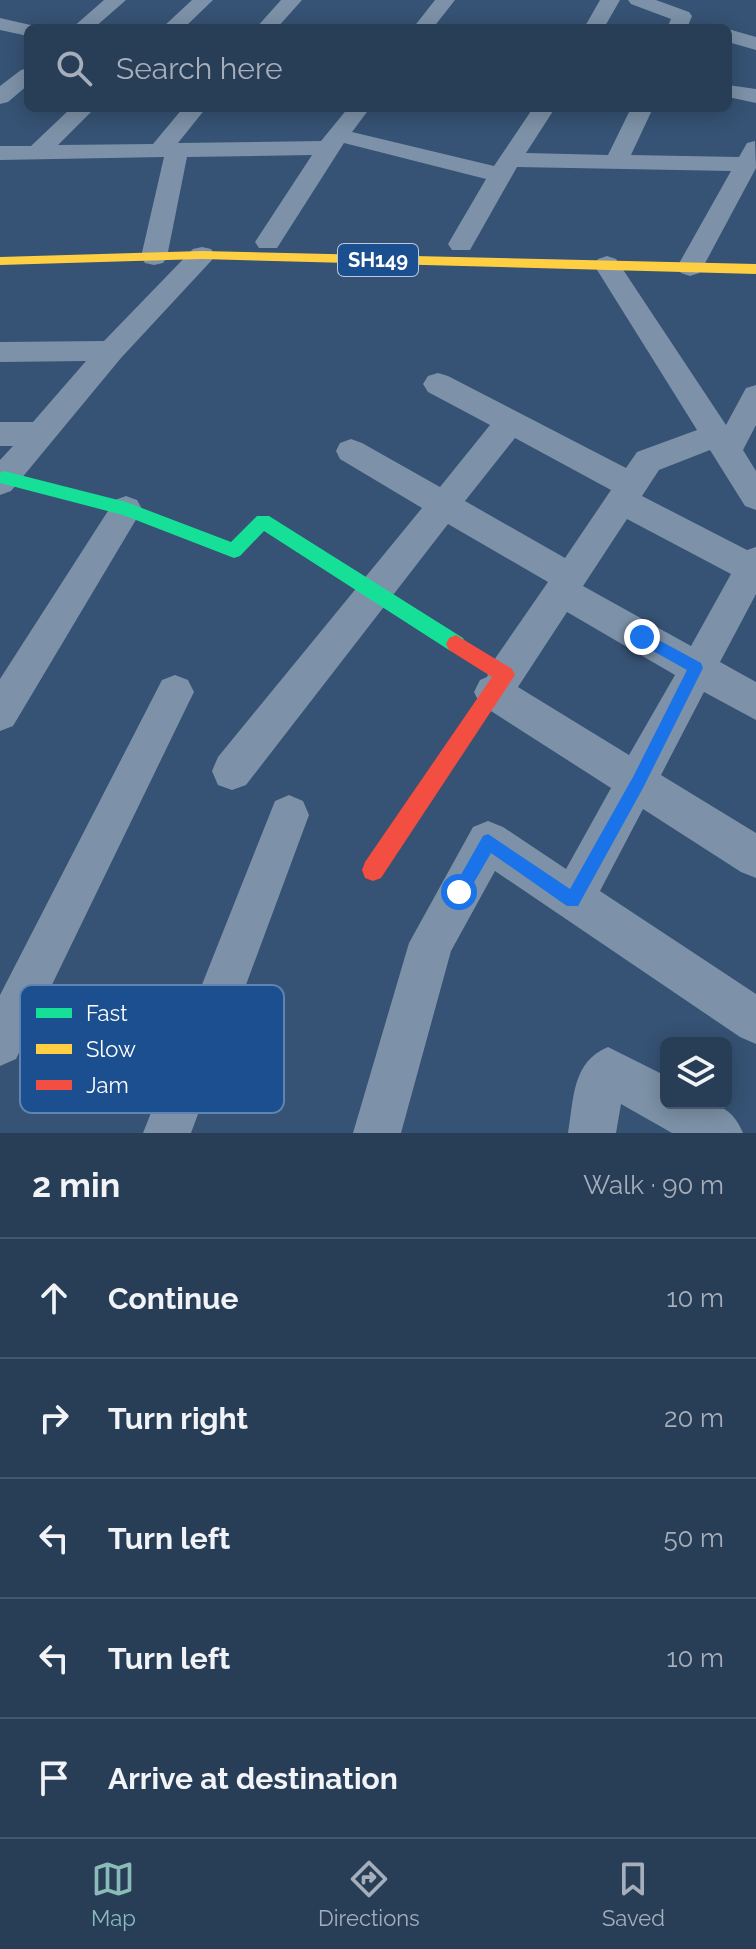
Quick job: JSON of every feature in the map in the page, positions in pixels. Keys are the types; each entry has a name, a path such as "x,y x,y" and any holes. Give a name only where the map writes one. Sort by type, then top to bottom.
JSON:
{"main road":[{"name":"SH149","path":"0,261 268,242 521,244"},
{"name":"SH149","path":"0,244 156,248 202,255 607,265 728,246"},
{"name":"SH149","path":"692,253 756,269"},
{"path":"2,480 126,509 234,551 263,521 373,591 499,684 373,870"}],"street":[{"path":"87,24 116,0"},
{"path":"176,24 203,0"},
{"path":"270,24 292,0"},
{"path":"596,24 610,0"},
{"path":"638,0 682,16 679,24"},
{"path":"425,24 436,4"},
{"path":"4,16 24,28"},
{"path":"732,36 756,44"},
{"path":"0,97 24,77"},
{"path":"732,92 756,96"},
{"path":"36,153 80,112"},
{"path":"156,248 168,150 192,112"},
{"path":"268,242 333,141 356,112"},
{"path":"461,244 504,168 541,112"},
{"path":"616,162 640,112"},
{"path":"0,153 168,150 333,141 504,168 750,155"},
{"path":"692,253 750,155"},
{"path":"2,480 111,351 202,255"},
{"path":"607,265 736,436 756,497"},
{"path":"0,352 111,351"},
{"path":"438,384 510,422 755,567 696,668 638,783 572,900"},
{"path":"756,396 736,436 648,461 499,684 638,783 756,857"},
{"path":"232,771 442,503 510,422"},
{"path":"0,434 41,434"},
{"path":"351,451 442,503 696,668 756,702"},
{"path":"0,713 126,509"},
{"path":"29,985 175,692"},
{"path":"224,985 289,815"},
{"path":"377,1133 431,943 488,842 756,1021"},
{"path":"0,1043 20,1003"},
{"path":"592,1133 602,1079 608,1071 660,1099"},
{"path":"677,1109 719,1133"},
{"path":"167,1133 175,1113"}],"traffic: fast":[{"path":"4,478 126,509 234,551 263,521 456,644"}],"traffic: slow":[{"path":"0,261 202,255 756,269"}],"traffic: jam":[{"path":"373,870 505,675 456,644"}],"route":[{"path":"459,892 488,842 572,900 638,783 696,668 642,637"}]}
